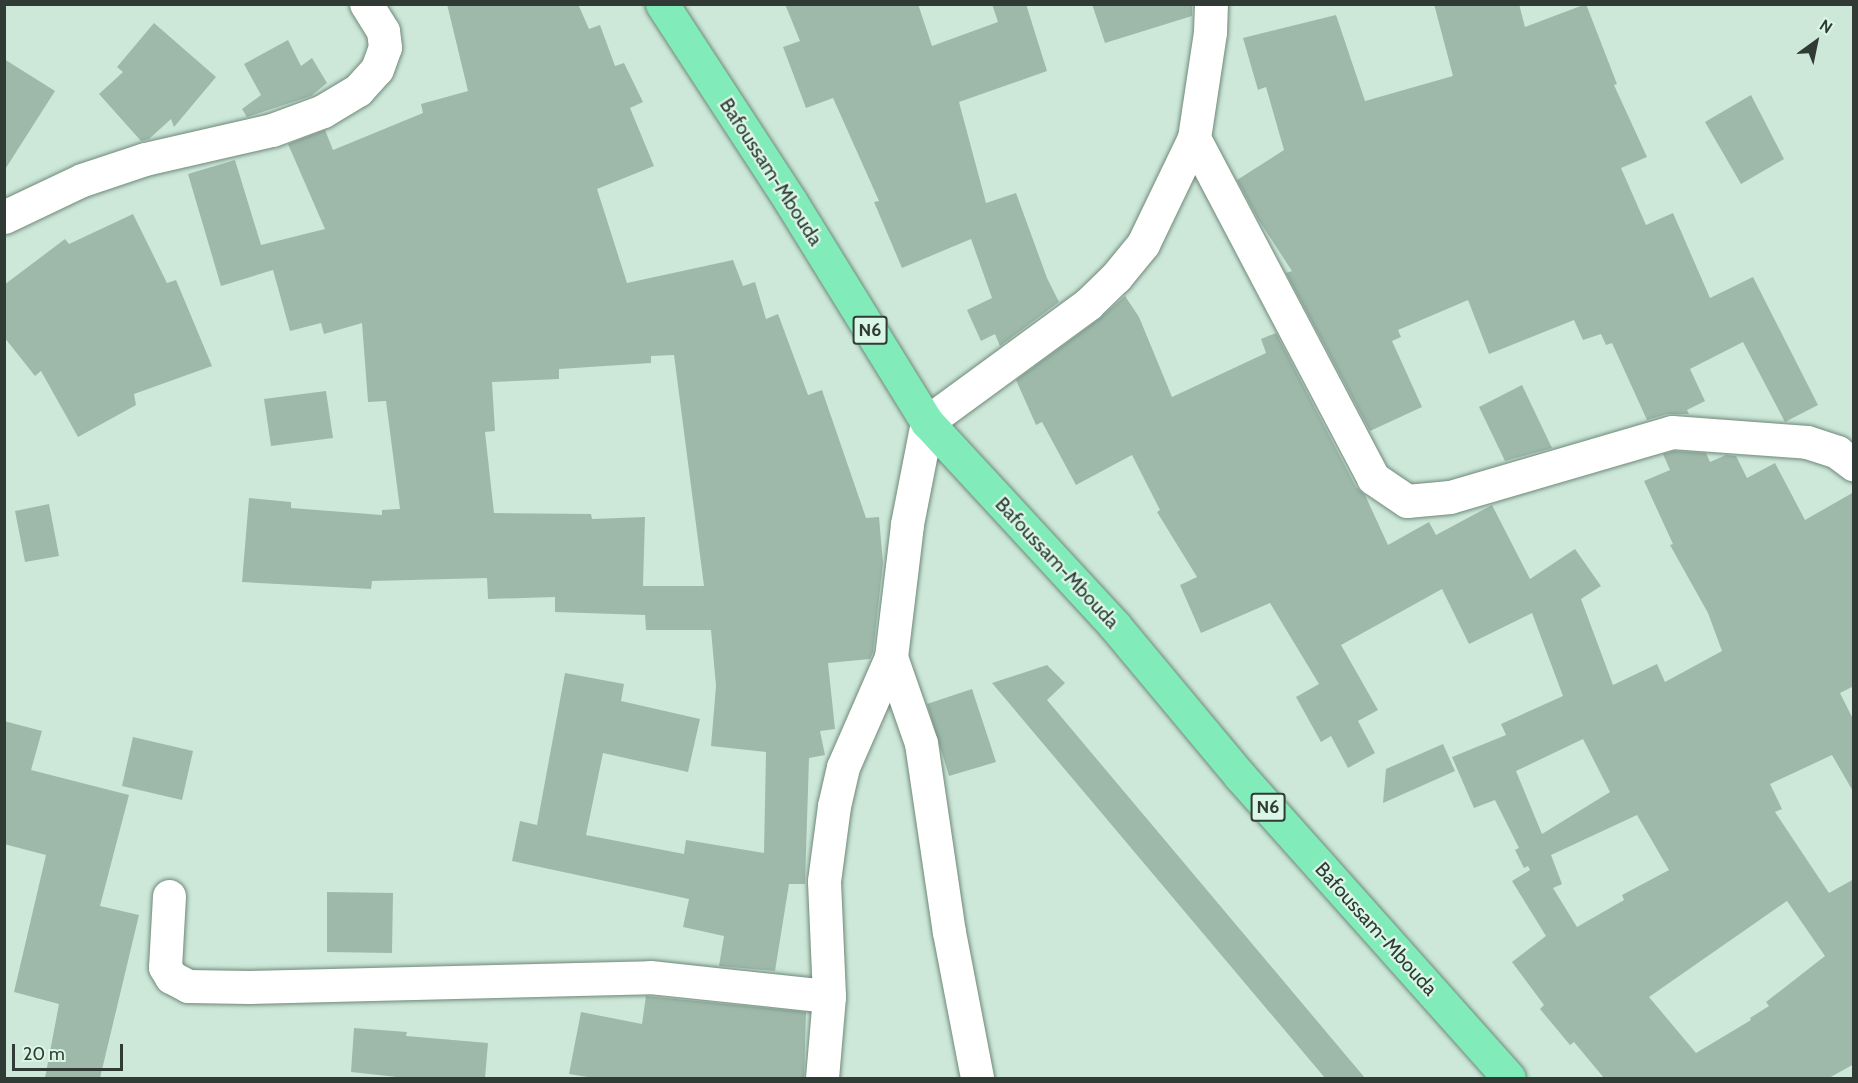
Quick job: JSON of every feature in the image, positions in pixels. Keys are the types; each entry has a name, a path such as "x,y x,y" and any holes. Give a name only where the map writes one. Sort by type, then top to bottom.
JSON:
{"highway":[{"name":"Bafoussam-Mbouda","path":"662,4 791,202 927,422 1116,626 1240,776 1509,1078"}],"street":[{"path":"4,217 82,180 145,159 272,130 323,111 358,90 377,69 385,47 383,31 366,4"},
{"path":"822,1078 829,996 825,880 834,806 843,767 891,657 907,525 927,422 1088,304 1116,277 1143,244 1194,138 1210,32 1211,4"},
{"path":"1194,138 1373,478 1407,501 1450,497 1672,432 1807,442 1837,452 1854,465"},
{"path":"891,657 921,743 948,933 977,1078"},
{"path":"169,896 165,967 171,977 188,986 249,987 650,977 829,996"}],"building":[{"path":"447,4 578,4 589,29 600,25 615,66 624,63 643,102 630,108 654,166 597,189 627,283 733,260 743,286 755,282 766,319 778,314 808,395 822,390 866,518 879,517 883,563 873,652 870,659 828,663 835,729 820,731 825,755 809,758 805,884 789,884 775,971 719,966 724,936 683,927 689,899 512,861 520,821 537,825 565,673 624,684 621,701 700,719 688,772 603,753 586,835 684,854 686,840 764,853 766,752 711,746 716,686 711,630 646,630 645,615 555,612 555,597 488,599 487,578 372,581 371,589 242,582 249,498 291,502 291,508 382,515 382,510 400,509 386,401 368,402 362,323 324,334 321,323 290,331 273,270 221,286 188,174 235,160 261,245 325,229 288,144 325,130 333,150 423,113 421,104 468,91","holes":["674,355 704,586 643,586 645,517 592,519 591,514 494,513 485,432 495,431 492,382 559,379 559,369 651,363 651,356"]},
{"path":"785,4 918,4 932,46 998,22 992,4 1026,4 1047,71 959,102 986,203 1016,193 1047,278 1059,302 1000,346 995,334 981,341 967,310 992,298 971,239 902,268 874,202 879,201 833,98 806,108 783,47 800,41"},
{"path":"1092,4 1192,4 1192,16 1105,43"},
{"path":"1434,4 1519,4 1525,27 1586,4 1617,84 1614,85 1647,157 1621,168 1646,225 1673,213 1710,298 1753,277 1818,405 1785,422 1743,342 1690,369 1705,401 1687,410 1689,414 1667,414 1647,420 1612,343 1606,345 1601,334 1583,340 1574,320 1489,354 1468,300 1398,330 1401,337 1392,341 1422,407 1370,431 1286,273 1292,271 1258,219 1237,180 1284,150 1266,87 1258,90 1243,38 1336,15 1365,101 1453,76"},
{"path":"154,23 216,77 174,127 171,119 149,139 141,141 99,94 123,72 117,67"},
{"path":"288,40 301,66 312,58 327,83 311,96 247,117 242,109 261,95 244,64"},
{"path":"4,59 55,91 4,171"},
{"path":"1751,95 1784,159 1741,184 1705,122"},
{"path":"133,214 167,283 176,280 212,366 134,394 136,405 78,437 41,371 35,376 4,337 4,285 65,239 69,244"},
{"path":"1125,296 1139,317 1172,397 1266,353 1261,339 1276,333 1356,487 1365,495 1388,545 1429,522 1436,535 1492,505 1530,579 1575,549 1601,586 1581,599 1613,685 1657,664 1665,682 1722,651 1708,613 1670,545 1673,544 1644,481 1670,470 1663,454 1674,451 1706,453 1710,462 1726,455 1736,456 1747,478 1775,463 1805,520 1854,492 1854,686 1840,693 1854,721 1854,793 1832,755 1770,784 1782,809 1775,812 1829,893 1854,879 1854,1064 1829,1078 1604,1078 1574,1042 1570,1045 1540,1009 1544,1005 1512,962 1546,936 1512,881 1530,870 1528,866 1524,868 1515,850 1519,848 1495,800 1474,808 1452,757 1506,735 1501,724 1563,696 1532,613 1469,644 1442,589 1341,645 1378,710 1358,721 1375,753 1348,768 1331,736 1321,742 1296,697 1319,684 1270,603 1201,633 1180,585 1197,577 1157,512 1160,510 1132,455 1076,485 1042,422 1036,425 1016,380 1099,319","holes":["1583,739 1610,792 1542,834 1516,771","1637,815 1669,870 1622,895 1624,900 1577,927 1553,888 1562,884 1551,855","1787,901 1825,956 1766,1002 1769,1006 1750,1018 1751,1020 1696,1053 1649,997"]},
{"path":"1522,385 1552,448 1505,461 1479,407"},
{"path":"326,391 333,438 271,446 264,399"},
{"path":"49,504 59,556 25,562 15,511"},
{"path":"1047,665 1065,683 1047,700 1365,1078 1325,1078 992,683"},
{"path":"972,689 996,762 949,776 927,704"},
{"path":"4,721 42,731 31,770 129,795 100,906 139,915 100,1078 45,1078 59,1004 14,992 46,855 4,844"},
{"path":"133,737 193,751 182,800 122,786"},
{"path":"1443,744 1455,771 1383,803 1386,769"},
{"path":"327,892 393,893 392,953 327,952"},
{"path":"646,996 806,1012 804,1078 594,1078 569,1074 581,1012 642,1024"},
{"path":"354,1028 407,1032 406,1036 488,1043 485,1078 406,1078 351,1072"}]}
